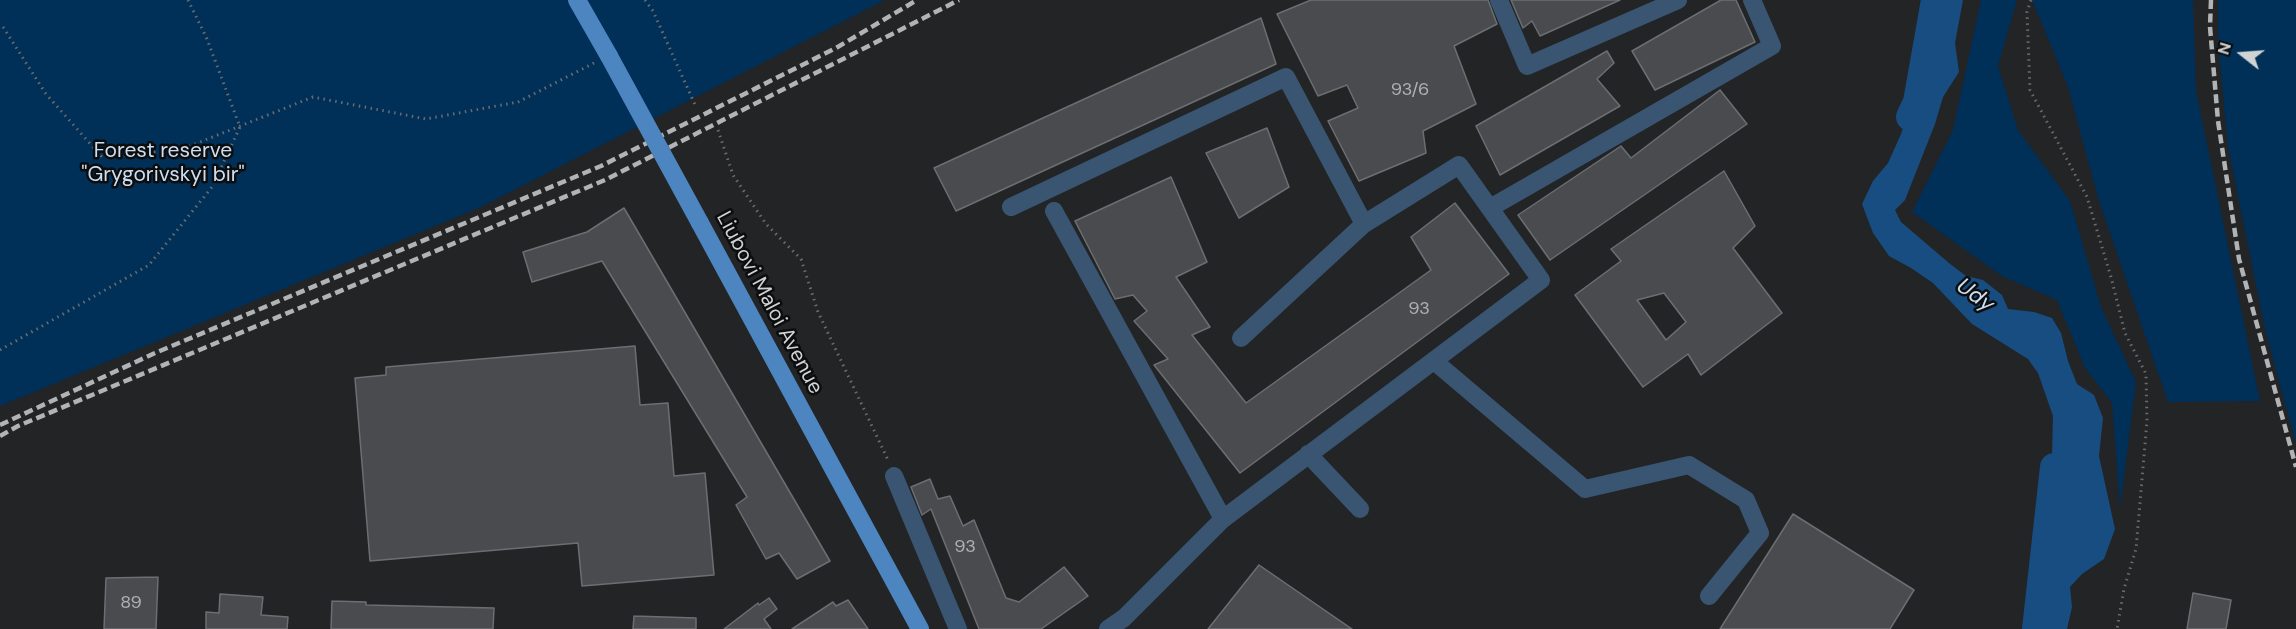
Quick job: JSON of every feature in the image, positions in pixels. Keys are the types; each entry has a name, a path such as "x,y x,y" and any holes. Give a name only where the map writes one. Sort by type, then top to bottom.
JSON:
{"main road":[{"name":"Liubovi Maloi Avenue","path":"577,0 920,629"}],"lane":[{"path":"1499,0 1527,66 1678,0"},
{"path":"1490,208 1772,46 1752,0"},
{"path":"1011,207 1286,77 1364,224"},
{"path":"1108,629 1125,618 1223,519 1541,280 1459,165 1364,224 1241,338"},
{"path":"1054,211 1223,519"},
{"path":"1434,361 1585,489 1689,465 1746,500 1760,533 1709,596"},
{"path":"1308,454 1360,509"},
{"path":"894,476 958,629"}],"path":[{"path":"0,350 149,265 212,187 240,127 207,39 188,0"},
{"path":"645,0 653,11 696,107"},
{"path":"2031,0 2026,12 2030,90 2087,197 2125,333 2146,374 2147,420 2136,549 2124,589 2118,629"},
{"path":"3,27 46,94 102,157 180,150 240,127 249,120 313,97 426,119 518,102 609,56"},
{"path":"718,130 733,176 766,224 801,259 818,312 894,476"}],"green space":[{"name":"Forest reserve \"Grygorivskyi bir\"","path":"0,0 885,0 481,207 0,406"},
{"path":"1981,0 2017,0 1998,66 2018,130 2070,201 2101,307 2136,382 2120,508 2112,403 2085,368 2057,300 2002,276 1912,212 1953,130"},
{"path":"2032,0 2193,0 2196,91 2260,401 2168,402 2099,201 2068,87"},
{"path":"2218,0 2296,0 2296,444 2265,329 2228,147 2218,42"}],"water":[{"path":"1931,0 1963,0 1955,43 1959,72 1943,97 1935,124 1905,200 1895,210 1901,222 1949,263 1966,276 1983,280 2002,295 2008,309 2034,312 2052,318 2061,333 2077,384 2094,395 2103,418 2099,456 2115,529 2104,559 2082,574 2070,587 2072,607 2067,629 2044,629 2049,569 2053,416 2038,373 2028,359 1972,324 1933,283 1889,256 1873,233 1862,204 1873,181 1888,163 1921,78 1928,50"}],"building":[{"path":"1311,0 1488,0 1497,24 1454,46 1476,104 1423,131 1426,153 1359,181 1328,121 1358,108 1347,85 1318,96 1277,14"},
{"path":"1511,0 1620,0 1540,36 1532,21 1523,28"},
{"path":"1721,0 1736,0 1755,42 1655,90 1632,51"},
{"path":"1261,18 1276,64 956,211 934,168"},
{"path":"1607,51 1614,63 1597,79 1620,106 1500,175 1476,126"},
{"path":"1720,90 1747,124 1550,260 1518,215 1621,146 1631,158"},
{"path":"1267,128 1289,187 1239,218 1206,153"},
{"path":"1724,171 1755,226 1733,248 1782,313 1701,375 1688,354 1643,387 1575,295 1621,261 1611,249","holes":["1664,293 1686,322 1666,340 1637,300"]},
{"path":"1171,177 1207,262 1176,277 1210,327 1192,335 1246,403 1431,270 1411,237 1455,203 1509,274 1240,473 1154,365 1168,359 1134,321 1147,311 1133,295 1115,299 1075,221"},
{"path":"624,208 830,561 797,579 779,553 766,559 736,505 747,497 602,261 532,282 523,252 587,232"},
{"path":"635,346 640,405 668,403 674,476 705,473 714,575 582,586 578,543 370,561 355,378 386,375 386,367"},
{"path":"930,479 938,499 950,496 963,526 974,520 1006,598 1019,602 1064,567 1088,596 1041,629 979,629 931,509 922,515 911,487"},
{"path":"1793,514 1914,590 1890,629 1720,629"},
{"path":"1259,565 1352,629 1208,629"},
{"path":"158,577 156,629 104,629 106,578"},
{"path":"2193,593 2231,600 2226,629 2187,629"},
{"path":"220,594 263,597 261,615 288,617 287,629 206,629 206,612 219,613"},
{"path":"769,598 777,609 764,619 771,629 724,629 758,603 759,605"},
{"path":"848,600 868,629 792,629 833,602 836,606"},
{"path":"332,601 366,602 366,605 494,608 493,629 331,629"},
{"path":"634,616 696,618 696,629 633,629"}],"waterway":[{"name":"Udy","path":"1910,117 1917,102 1935,0"},
{"name":"Udy","path":"2036,629 2054,467"}],"railway":[{"path":"0,425 155,353 601,166 836,48 917,0"},
{"path":"0,436 18,426 605,180 959,0"},
{"path":"2211,0 2210,27 2218,121 2239,259 2296,467"}]}
